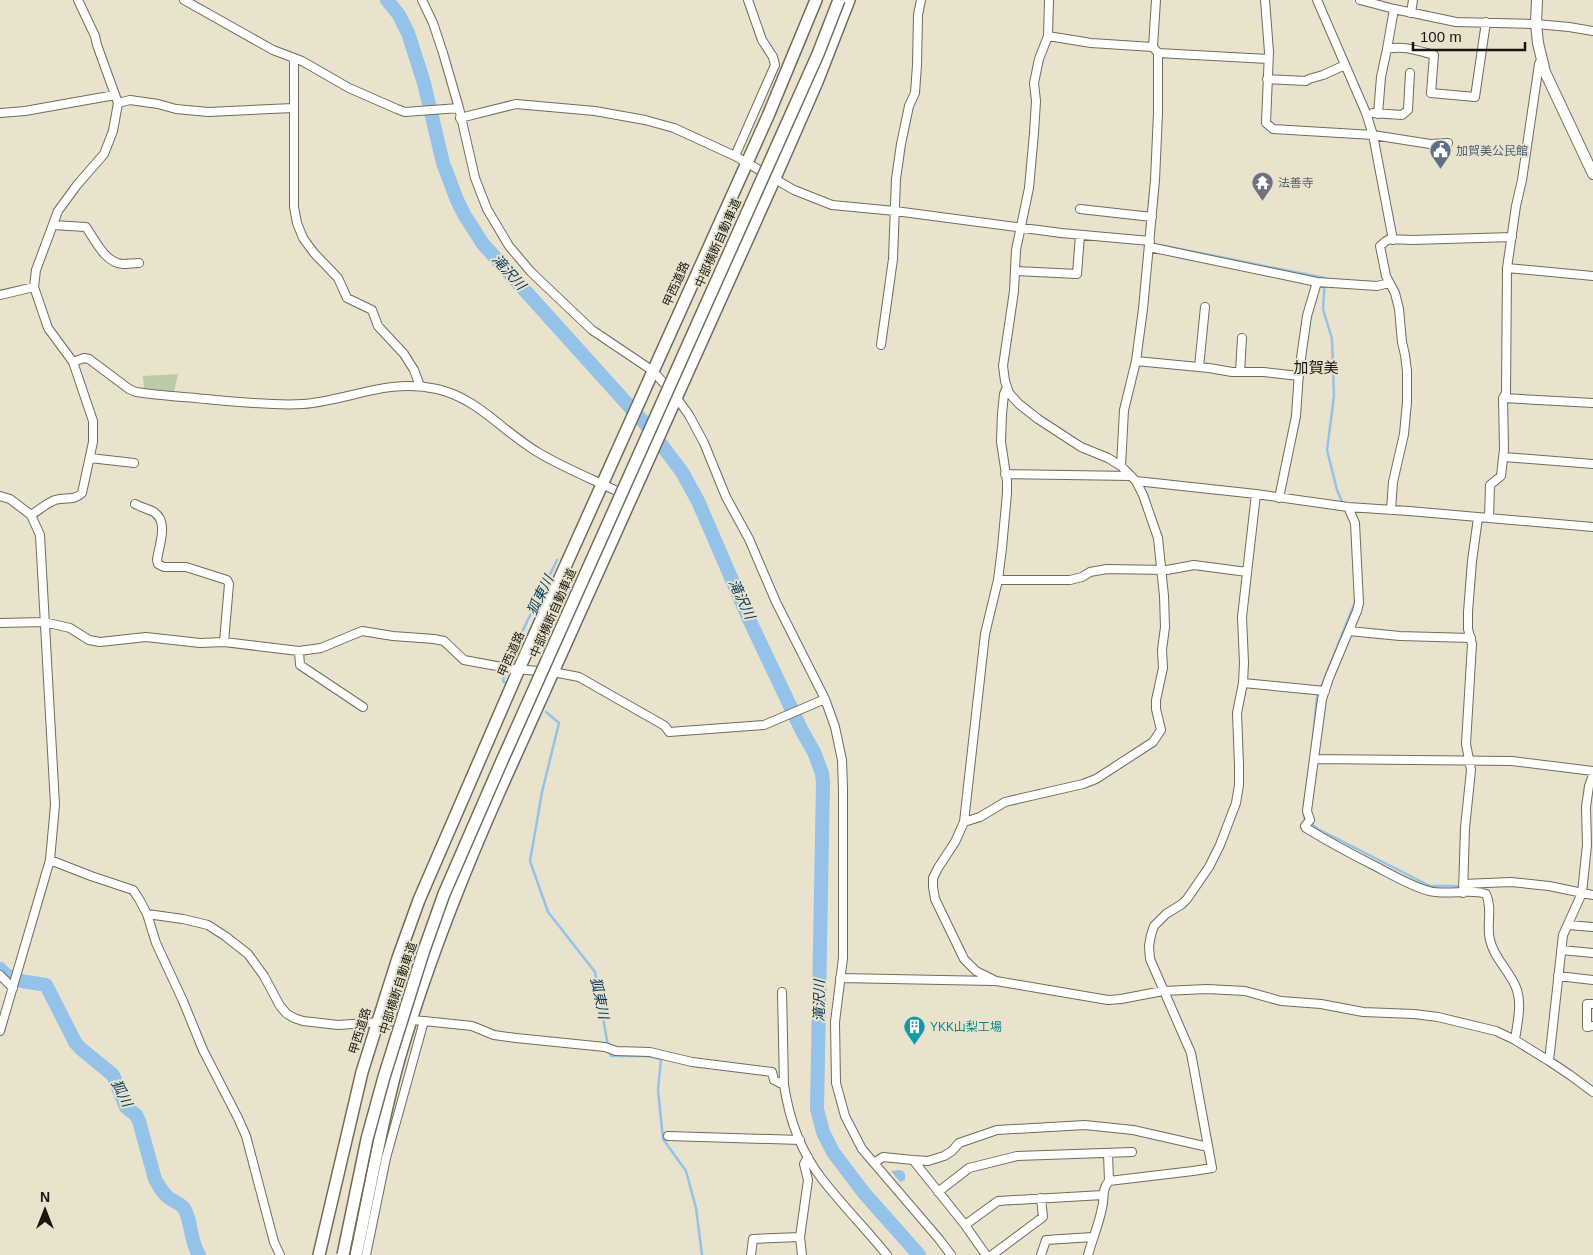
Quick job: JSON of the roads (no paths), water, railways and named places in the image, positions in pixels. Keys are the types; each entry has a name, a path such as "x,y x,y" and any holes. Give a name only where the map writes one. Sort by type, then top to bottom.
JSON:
{"highway":[{"name":"甲西道路","path":"319,1255 351,1115 377,1022 419,900 516,669 747,163 816,0"},
{"name":"中部横断自動車道","path":"343,1255 367,1139 384,1077 420,962 444,894 818,54 838,0"},
{"path":"356,1255 388,1104 412,1020 443,928 472,854 775,178 817,82 849,0"}],"main road":[{"path":"1537,0 1536,24 1541,60 1593,174"}],"street":[{"path":"31,515 53,500 78,497 82,493 93,442 93,421 73,362 48,328 34,287 36,270 58,211 104,154 113,131 117,99 95,36 78,0"},
{"path":"184,0 272,50 302,61 349,88 397,110 412,112 457,108"},
{"path":"422,0 433,23 476,178 487,210 509,246 530,272 592,330 653,371 689,415 704,443 726,497 749,539 776,602 824,699 835,727 842,760 844,789 843,958 835,1022 836,1082 849,1125 862,1149 940,1239 951,1255"},
{"path":"735,156 776,65 762,40 748,0"},
{"path":"881,345 893,259 896,179 909,106 915,93 918,15 921,0"},
{"path":"964,822 980,817 1005,802 1083,784 1096,779 1153,742 1161,730 1156,700 1162,677 1164,627 1161,570 1158,538 1143,495 1133,479 1120,466 1108,458 1081,447 1019,404 1009,393 1004,381 1003,366 1014,291 1016,250 1019,228 1029,188 1036,101 1034,83 1039,59 1048,36 1049,0"},
{"path":"1120,466 1124,410 1136,361 1143,308 1155,180 1158,114 1155,50 1156,0"},
{"path":"1265,0 1268,58 1266,123 1274,129 1373,135 1430,144 1448,142"},
{"path":"1317,0 1366,113 1373,135 1393,240"},
{"path":"1360,0 1456,22 1536,24 1593,31"},
{"path":"1411,13 1413,0"},
{"path":"1378,114 1381,77 1394,9"},
{"path":"1387,49 1414,49 1434,55 1431,93 1475,97 1486,22"},
{"path":"1048,36 1155,50 1268,58"},
{"path":"294,58 294,207 297,223 303,238 314,253 338,278 347,298 372,310 378,326 404,354 414,370 420,386"},
{"path":"1489,518 1490,485 1501,476 1504,457 1503,398 1506,393 1507,268 1541,60"},
{"path":"1267,79 1306,81 1345,65"},
{"path":"1366,113 1402,115 1408,110 1410,73"},
{"path":"0,114 117,99 158,104 176,109 208,112 293,108"},
{"path":"460,118 516,104 595,111 645,120 674,128 735,156 794,190 832,204 1149,244 1322,282 1377,286 1389,283"},
{"path":"1080,209 1152,217"},
{"path":"53,225 86,228 113,261 121,264 139,262"},
{"path":"1015,272 1077,274 1080,235"},
{"path":"1390,510 1393,482 1404,434 1407,371 1399,309 1395,293 1386,276 1380,246 1386,240 1512,237"},
{"path":"1507,268 1593,276"},
{"path":"1279,498 1296,416 1307,316 1322,282"},
{"path":"0,295 34,287"},
{"path":"1200,367 1205,306"},
{"path":"1240,372 1242,338"},
{"path":"73,362 89,358 129,389 136,392 268,404 303,404 325,401 393,386 420,386 439,389 480,409 540,454 631,498"},
{"path":"1136,361 1299,376"},
{"path":"996,981 976,971 964,959 936,899 933,878 955,842 964,822 985,634 998,580 1006,493 1001,442 1004,394 1007,387"},
{"path":"1503,398 1593,403"},
{"path":"1504,457 1593,464"},
{"path":"90,458 134,463"},
{"path":"1005,474 1133,479 1345,507 1593,527"},
{"path":"1088,1255 1103,1206 1105,1186 1109,1182 1194,1172 1212,1168 1191,1053 1150,959 1149,946 1154,926 1187,899 1209,867 1236,803 1239,785 1237,713 1243,683 1244,663 1242,617 1256,494"},
{"path":"0,496 10,499 31,515 40,535 55,805 50,860 0,1031"},
{"path":"135,504 154,512 161,519 163,525 157,560 158,564 164,567 186,567 227,580 229,584 224,642"},
{"path":"1345,507 1355,523 1360,596 1358,611 1321,691 1306,828 1416,887 1431,892 1511,882 1549,886 1581,895 1593,895"},
{"path":"1463,888 1465,828 1471,770 1466,744 1472,644 1468,629 1468,612 1478,518"},
{"path":"998,580 1070,580 1102,569 1161,570 1194,565 1247,572"},
{"path":"0,623 44,622 70,628 89,640 100,642 146,637 200,643 224,642 299,651 321,648 362,631 393,636 434,639 444,641 464,660 579,677 665,726 669,732 764,725 824,699"},
{"path":"1349,631 1400,636 1471,638"},
{"path":"299,651 300,665 363,707"},
{"path":"1243,683 1321,691"},
{"path":"1314,759 1512,761 1593,771"},
{"path":"1549,1061 1563,936 1581,895 1587,845 1586,807 1589,786 1593,775"},
{"path":"50,860 133,890 147,914 156,943 203,1050 246,1136 274,1242 280,1255"},
{"path":"1463,888 1486,894 1489,900 1488,927 1490,941 1494,952 1517,989 1519,998 1515,1040"},
{"path":"147,914 208,925 225,936 248,954 264,976 280,1006 287,1014 303,1021 338,1025 412,1020 472,1026 494,1035 605,1047 616,1051 650,1052 692,1062 772,1072 774,1080 784,1084"},
{"path":"1568,925 1593,928"},
{"path":"1561,950 1593,953"},
{"path":"0,975 13,988"},
{"path":"1558,976 1593,980"},
{"path":"840,978 996,981 1108,1000 1163,991 1207,989 1245,991 1281,1001 1321,1004 1363,1012 1438,1017 1496,1030 1549,1061 1593,1092"},
{"path":"782,992 784,1084 794,1128 808,1157 822,1178 887,1255"},
{"path":"0,997 10,998"},
{"path":"1593,1004 1587,1004 1588,1026 1593,1026"},
{"path":"366,1255 386,1158 424,1021"},
{"path":"874,1163 882,1156 928,1161 944,1156 959,1143 997,1130 1085,1125 1133,1130 1208,1147"},
{"path":"668,1136 800,1140"},
{"path":"938,1192 969,1168 1017,1156 1132,1152"},
{"path":"1108,1153 1109,1182"},
{"path":"802,1255 800,1237 808,1180 804,1164 808,1157"},
{"path":"913,1160 986,1255"},
{"path":"965,1226 998,1201 1103,1195"},
{"path":"992,1255 1043,1216 1041,1198"},
{"path":"751,1255 753,1239 800,1237"},
{"path":"1041,1255 1046,1240 1093,1237"}],"water":[{"path":"899,1170 905,1174 905,1180 900,1182 891,1171"}],"waterway":[{"name":"滝沢川","path":"387,0 399,15 408,33 424,83 443,163 465,216 483,244 648,427 682,472 698,501 748,617 802,731 814,752 822,773 823,783 817,1109 823,1132 833,1152 864,1193 919,1255"},
{"path":"1160,245 1325,278 1323,309 1332,339 1334,396 1327,450 1337,490 1343,504"},
{"name":"狐東川","path":"507,684 503,681 507,663 557,560"},
{"path":"1312,747 1317,697 1355,602"},
{"name":"狐東川","path":"546,712 559,723 542,792 530,861 548,912 595,972 608,1046"},
{"path":"1307,787 1304,818 1318,829 1430,886 1462,886"},
{"name":"狐川","path":"0,969 9,977 46,985 75,1042 113,1075 126,1107 136,1115 139,1121 155,1179 161,1190 184,1208 199,1255"},
{"name":"狐東川","path":"609,1051 611,1056 646,1056 661,1059 658,1090 663,1139 686,1171 696,1208 702,1255"}],"place":[{"name":"加賀美公民館","path":"1440,170"},
{"name":"法善寺","path":"1262,202"},
{"name":"YKK山梨工場","path":"914,1046"}],"district":[{"name":"加賀美","path":"1316,368"}]}
